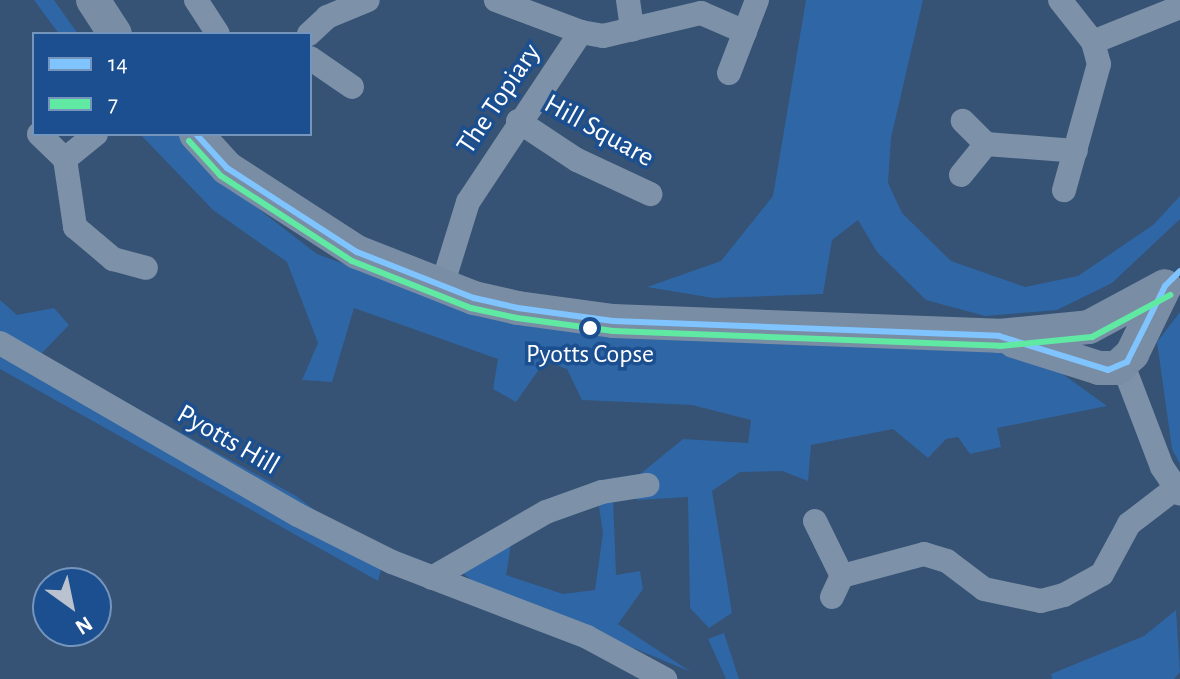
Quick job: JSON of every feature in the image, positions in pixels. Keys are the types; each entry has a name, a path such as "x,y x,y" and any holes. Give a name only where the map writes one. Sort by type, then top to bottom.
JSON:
{"street":[{"path":"93,0 114,32"},
{"path":"196,0 217,32"},
{"path":"311,32 327,17 368,0"},
{"name":"The Topiary","path":"442,286 468,202 518,121 581,32 496,0"},
{"path":"628,0 632,30"},
{"path":"729,73 757,0"},
{"path":"1060,0 1093,42 1099,64 1064,190"},
{"path":"1093,42 1180,7"},
{"path":"581,32 603,36 684,13 701,13 745,32"},
{"path":"312,59 352,87"},
{"name":"Hill Square","path":"518,121 577,160 650,194"},
{"path":"963,121 986,144 1076,151"},
{"path":"41,136 65,159 75,227 113,259 146,268"},
{"path":"65,159 94,136"},
{"path":"198,136 227,168 290,212 357,252 442,286 518,308 613,321 999,336 1115,361"},
{"path":"961,175 986,144"},
{"path":"815,521 837,586 924,554 947,561 984,589 1041,601 1064,595 1102,574 1129,524 1178,491 1162,467 1136,397 1115,361 1083,351 1099,322 1173,278"},
{"path":"1115,361 1173,278"},
{"path":"999,336 1099,322 1128,327 1115,361"},
{"name":"Pyotts Hill","path":"0,343 298,515 432,578 530,612 665,679"},
{"path":"432,578 546,512 602,492 647,485"}],"shaded area":[{"path":"34,0 54,0 77,32 58,32"},
{"path":"806,0 923,0 891,138 888,183 902,213 951,261 1025,287 1078,276 1153,225 1180,196 1180,219 1112,283 1057,310 985,316 926,300 877,252 858,220 832,240 823,294 713,298 647,287 721,261 773,196"},
{"path":"142,136 182,136 230,187 317,254 477,313 1008,347 1064,375 1107,406 997,428 1001,447 970,454 958,437 946,439 928,458 893,429 811,445 808,481 782,471 740,472 712,491 732,613 709,628 690,608 688,497 637,500 639,475 683,439 748,443 751,420 692,405 582,400 567,369 545,361 516,402 493,389 498,359 354,308 332,382 302,380 318,343 287,262 213,210"},
{"path":"0,300 17,315 54,308 69,325 40,355 296,496 383,562 378,581 0,369"},
{"path":"1180,312 1180,464 1172,449 1157,342"},
{"path":"613,497 616,575 640,571 643,589 618,624 691,672 471,580 456,567 511,545 506,575 563,594 595,590 603,533 598,500"},
{"path":"1176,610 1180,672 1174,679 1052,679 1051,674 1144,636"},
{"path":"724,633 739,679 726,679 708,639"}],"transit line":[{"name":"14","path":"198,136 227,168 357,252 474,298 518,308 613,321 999,336 1108,370 1127,362 1165,286 1180,271"},
{"name":"7","path":"189,141 221,176 352,261 471,308 517,318 613,331 1000,346 1092,337 1170,295"}],"place":[{"name":"Pyotts Copse","path":"590,328"}]}
